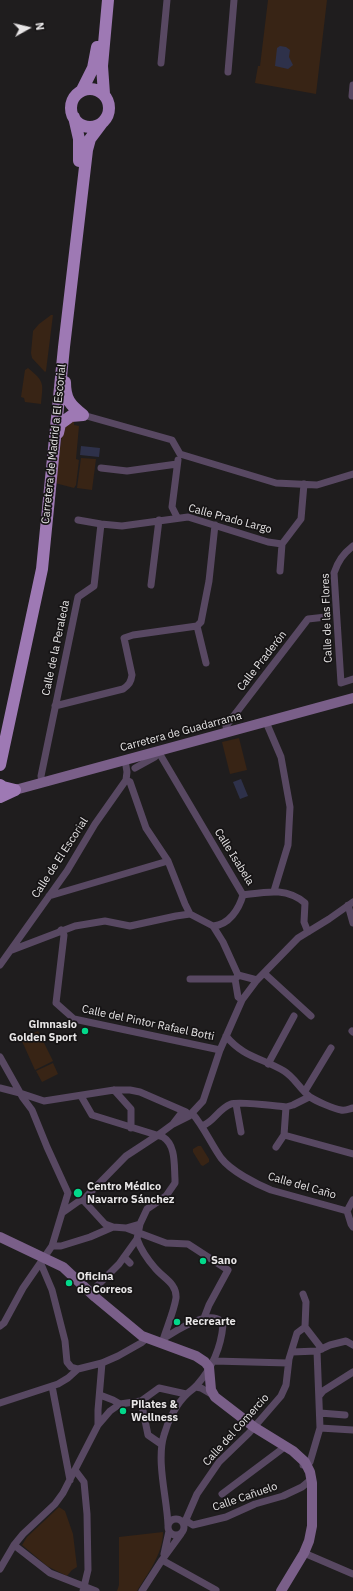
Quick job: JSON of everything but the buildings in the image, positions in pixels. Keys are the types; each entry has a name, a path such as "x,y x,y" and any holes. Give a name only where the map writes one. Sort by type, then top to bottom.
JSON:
{"highway":[{"path":"82,90 91,88 100,91 108,99 109,112 102,123 96,126 83,125 74,117 71,105 73,99 82,90 93,68 103,0"},
{"path":"104,94 102,76 108,0"},
{"path":"104,47 108,31 111,0"},
{"name":"Carretera de Madrid a El Escorial","path":"1,736 35,566 80,151 74,117"},
{"name":"Carretera de Madrid a El Escorial","path":"0,765 42,569 64,347 87,150 90,140 102,123"},
{"path":"64,347 65,391 72,407 83,415"},
{"path":"53,458 60,424 71,416 83,415"},
{"path":"0,785 15,790"},
{"path":"0,797 15,790"}],"main road":[{"name":"Carretera de Guadarrama","path":"15,790 42,782 131,762 158,751 353,698"},
{"path":"0,1237 43,1261 53,1262 70,1272 135,1331 147,1338 163,1341 212,1364 211,1386 213,1395 254,1427 292,1451 307,1465 310,1472 312,1530 304,1553 281,1591"},
{"path":"271,1438 300,1465 310,1483"}],"street":[{"path":"161,63 167,0"},
{"path":"228,72 234,0"},
{"path":"352,96 353,84"},
{"path":"83,415 172,440 180,454 276,483 317,485 353,474"},
{"path":"177,517 172,507 177,464 180,454"},
{"path":"101,468 127,471 177,464"},
{"path":"280,571 282,544 300,519 304,484"},
{"name":"Calle Prado Largo","path":"78,520 122,526 188,516 268,542 282,544"},
{"path":"151,585 159,520"},
{"name":"Calle de la Peraleda","path":"42,782 41,776 78,597 94,586 101,524"},
{"path":"55,706 123,689 128,686 132,675 124,638 133,635 197,626 201,622 209,581 215,525"},
{"name":"Calle de las Flores","path":"353,546 344,553 337,562 334,578 341,683 353,680"},
{"name":"Calle Praderón","path":"227,732 226,726 308,619 326,617"},
{"path":"197,626 206,663"},
{"path":"266,722 281,757 290,807 288,845 274,891"},
{"name":"Calle Isabela","path":"158,751 242,895 274,891 297,896 305,904 304,922 308,932"},
{"path":"131,762 127,772 128,781 146,828 168,861 190,914"},
{"name":"Calle de El Escorial","path":"0,965 67,871 105,809 128,781 131,762"},
{"path":"49,896 168,861"},
{"path":"12,950 61,930 105,921 130,926 190,914 213,926 218,926 228,921 240,905 242,895"},
{"path":"62,1213 79,1201 83,1200 121,1160 136,1148 192,1114 203,1101 220,1050 242,1000 257,980 292,943 351,903"},
{"path":"351,903 353,923"},
{"path":"213,926 237,977 238,997 242,1000"},
{"name":"Calle del Pintor Rafael Botti","path":"61,930 64,935 56,1003 74,1019 220,1050"},
{"path":"264,973 311,1016"},
{"path":"190,979 237,977 257,980"},
{"path":"268,1064 294,1016"},
{"name":"Calle del Pintor Rafael Botti","path":"226,1036 233,1046 250,1056 289,1074 307,1094 342,1110 353,1108"},
{"path":"202,1126 209,1124 222,1110 231,1104 286,1107 293,1106 307,1094 331,1048"},
{"path":"0,1057 32,1110 68,1193 52,1246 23,1288 4,1323 0,1326"},
{"path":"0,1088 44,1101"},
{"path":"32,1110 37,1102 114,1090 130,1090 140,1092 192,1114"},
{"path":"114,1090 131,1108 131,1128"},
{"path":"0,1092 22,1095"},
{"path":"81,1096 92,1115 158,1135 168,1140 172,1145"},
{"path":"236,1104 240,1132"},
{"path":"276,1147 284,1135 286,1107"},
{"path":"91,1292 124,1257 137,1236 140,1224 147,1208 166,1196 172,1187 175,1179 170,1126 184,1111"},
{"name":"Calle del Caño","path":"192,1114 202,1126 222,1159 236,1171 259,1185 271,1190 347,1210 353,1227"},
{"path":"284,1135 353,1154"},
{"path":"83,1200 106,1224 113,1227 126,1228 140,1224"},
{"path":"347,1210 353,1200"},
{"path":"52,1246 61,1246 90,1237 113,1227"},
{"path":"126,1228 137,1236 166,1243 188,1244 228,1270 209,1305 204,1318"},
{"path":"137,1236 140,1247 156,1270 170,1282 175,1291 176,1299 163,1341"},
{"path":"124,1257 130,1262"},
{"path":"43,1261 65,1341 67,1362 71,1367 78,1369"},
{"path":"222,1494 286,1451 293,1455 303,1465 307,1465 310,1462 320,1428 319,1350 306,1327 306,1302 303,1294"},
{"path":"162,1560 167,1545 168,1528 161,1444 169,1422 186,1394 196,1387 212,1364 218,1351 223,1325 221,1321 214,1317 204,1318 163,1341"},
{"name":"Calle del Comercio","path":"185,1523 197,1494 218,1462 254,1427 281,1396 286,1385 288,1363 298,1333 306,1327"},
{"path":"0,1403 52,1386 68,1378 78,1369 102,1363 118,1356 141,1344 147,1338"},
{"path":"292,1352 319,1350 330,1345 346,1341 353,1345"},
{"path":"98,1425 102,1363"},
{"path":"212,1364 288,1363"},
{"path":"319,1396 323,1391 353,1372"},
{"path":"52,1386 70,1480"},
{"path":"196,1387 201,1388 213,1395"},
{"path":"0,1569 14,1545 23,1534 55,1504 63,1493 98,1425 110,1411 120,1404 141,1401 159,1388 186,1394"},
{"path":"100,1394 120,1404"},
{"path":"141,1401 148,1435 161,1444"},
{"path":"320,1413 345,1415"},
{"path":"320,1428 353,1430"},
{"path":"75,1470 84,1482 88,1540 88,1570 84,1589"},
{"path":"70,1480 84,1482"},
{"name":"Calle Cañuelo","path":"185,1523 188,1522 193,1525 226,1517 256,1504 283,1496 310,1483"},
{"path":"142,1591 181,1534 185,1523 176,1519 170,1521 168,1528"},
{"path":"168,1528 176,1536 181,1534"},
{"path":"14,1545 50,1573 84,1589 96,1591"},
{"path":"304,1553 353,1574"},
{"path":"162,1560 216,1590"}],"shaded area":[{"path":"268,0 327,0 316,94 255,83 258,66 260,66"},
{"path":"53,315 45,372 32,358 33,331 39,324"},
{"path":"28,368 42,383 41,404 25,402 24,398 21,397 25,370"},
{"path":"74,419 74,425 79,426 76,459 79,460 76,485 74,488 55,483 63,428"},
{"path":"81,458 96,459 92,490 77,488"},
{"path":"239,738 247,770 230,774 222,742"},
{"path":"38,1031 53,1061 35,1070 21,1039"},
{"path":"53,1063 58,1074 42,1082 36,1071"},
{"path":"201,1146 209,1159 209,1162 203,1166 193,1152 193,1149"},
{"path":"59,1507 65,1511 73,1534 77,1567 67,1576 47,1566 22,1545 27,1537"},
{"path":"163,1532 158,1556 137,1591 117,1591 119,1585 119,1537"}],"water":[{"path":"280,46 286,47 290,50 289,57 293,65 288,69 275,66 277,48"},
{"path":"81,446 100,448 99,457 80,455"},
{"path":"241,779 248,796 240,799 233,782"}],"place":[{"name":"Gimnasio Golden Sport","path":"85,1031"},
{"name":"Centro Médico Navarro Sánchez","path":"78,1193"},
{"name":"Sano","path":"203,1261"},
{"name":"Oficina de Correos","path":"69,1283"},
{"name":"Recrearte","path":"177,1322"},
{"name":"Pilates & Wellness","path":"123,1411"}]}
